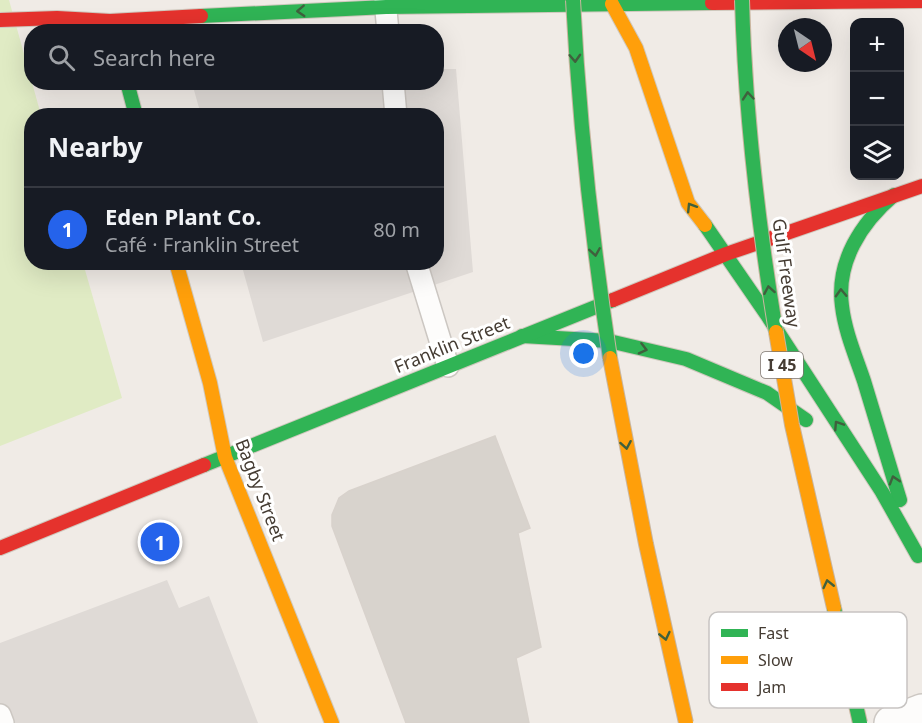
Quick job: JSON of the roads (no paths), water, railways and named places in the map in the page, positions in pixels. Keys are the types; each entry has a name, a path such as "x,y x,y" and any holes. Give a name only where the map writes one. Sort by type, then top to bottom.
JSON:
{"main road":[{"path":"573,0 575,64 590,220 613,369 637,504 686,723"},
{"name":"Gulf Freeway","path":"742,0 743,43 752,143 767,276 792,425 835,612"},
{"path":"0,20 57,18 110,21 385,4 922,1"},
{"path":"612,4 636,48 688,203 726,254 882,492 920,561"},
{"path":"129,90 134,108"},
{"name":"Franklin Street","path":"0,548 726,254 922,186"},
{"path":"894,195 878,210 852,245 844,264 840,285 845,323 920,561"},
{"name":"Bagby Street","path":"178,270 210,383 225,457 332,723"},
{"path":"522,336 609,341 686,359 767,393 822,431 882,492"},
{"name":"Gulf Freeway","path":"857,708 860,723"}],"street":[{"path":"891,723 922,711"}],"lane":[{"path":"385,4 387,24"},
{"path":"394,90 395,108"},
{"path":"418,270 448,366"},
{"path":"0,715 3,723"}],"place":[{"name":"Eden Plant Co.","path":"160,542"}]}
